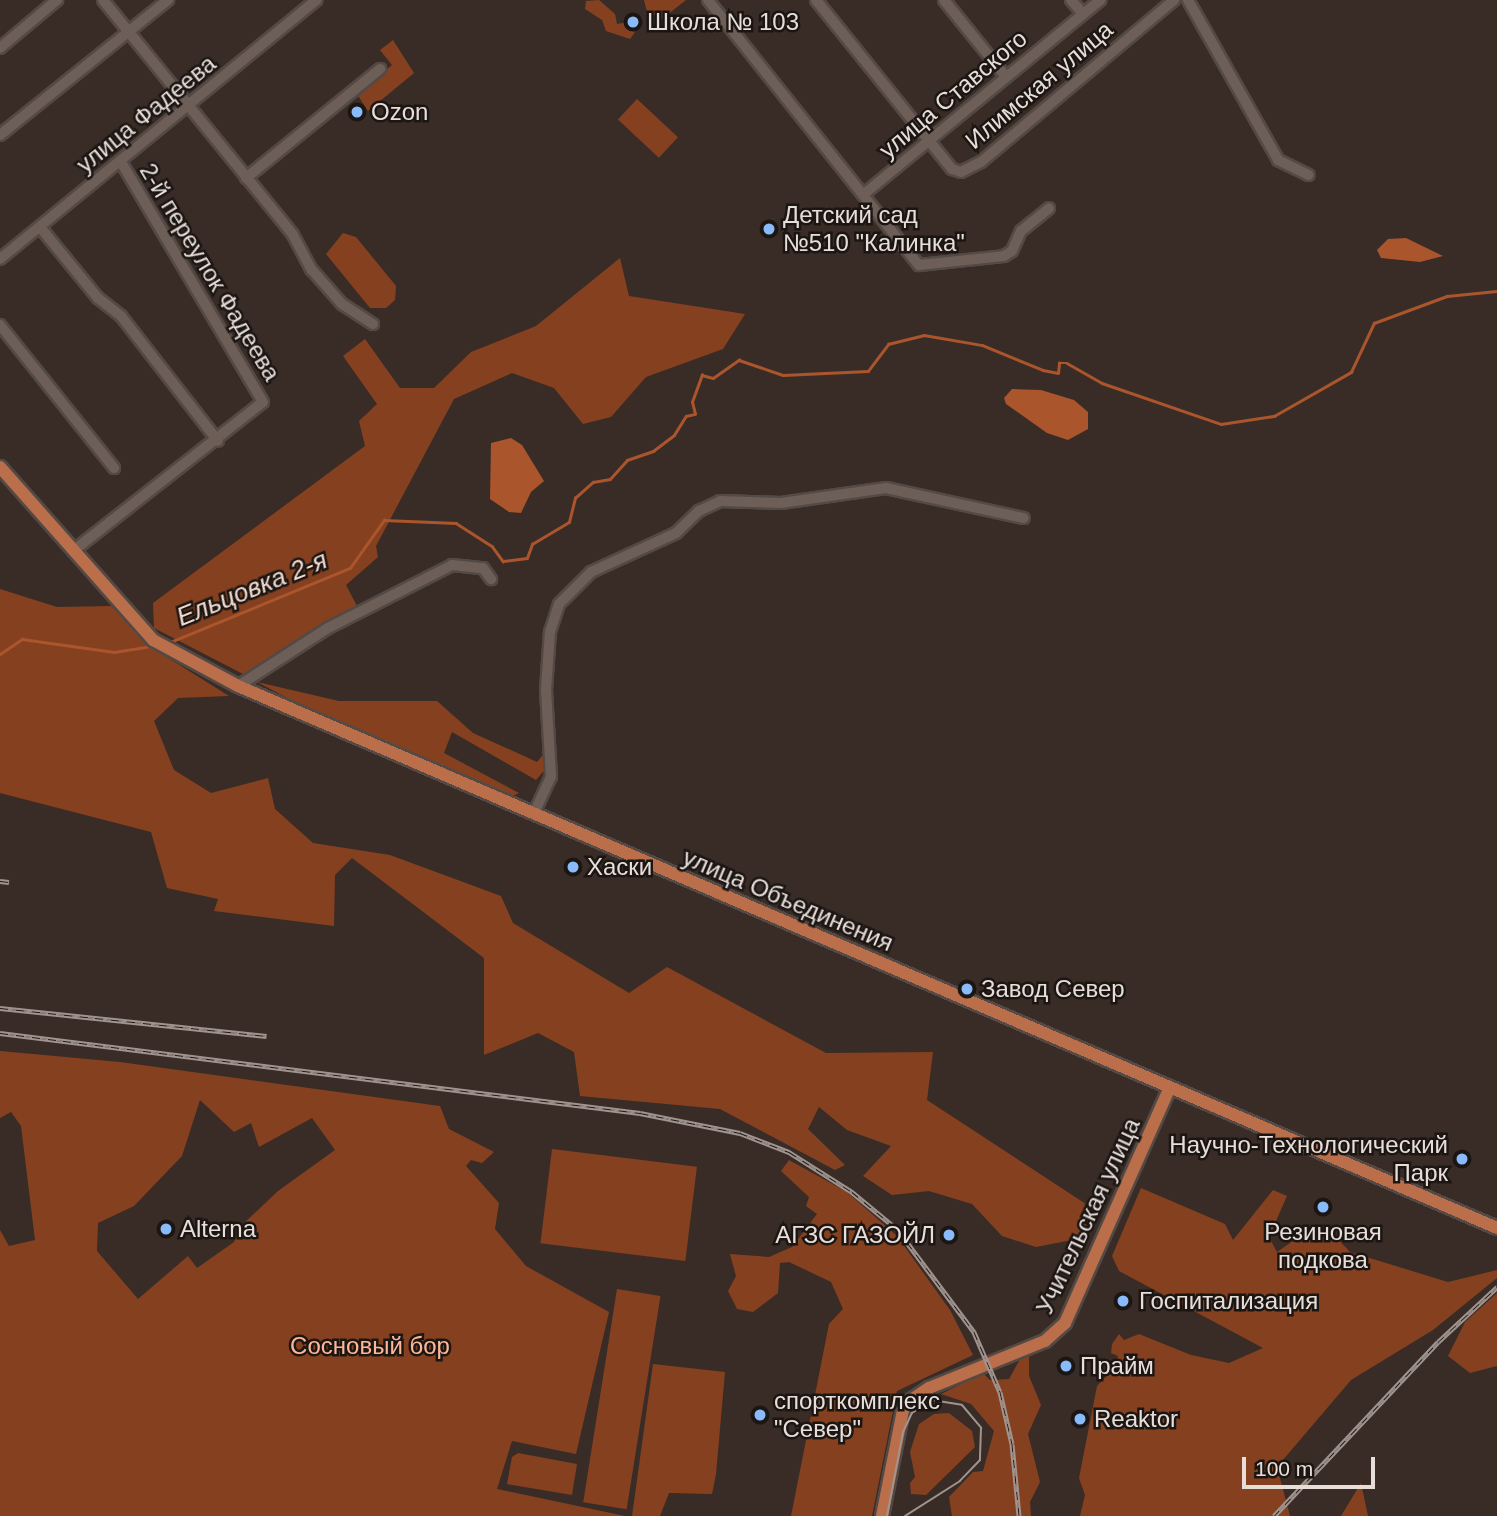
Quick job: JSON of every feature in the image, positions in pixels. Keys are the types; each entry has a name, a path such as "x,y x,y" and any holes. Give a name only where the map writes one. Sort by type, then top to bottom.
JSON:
{"main road":[{"name":"улица Объединения","path":"0,467 88,570 153,640 238,686 1497,1228"},
{"name":"Учительская улица","path":"881,1516 904,1410 911,1400 929,1388 1045,1342 1065,1323 1169,1089"}],"street":[{"path":"0,48 57,0"},
{"path":"103,0 293,235 312,270 342,304 373,324"},
{"path":"0,135 168,0"},
{"name":"улица Фадеева","path":"0,259 317,0"},
{"path":"816,0 930,141"},
{"path":"944,0 1006,76"},
{"path":"1071,0 1083,15"},
{"name":"улица Ставского","path":"864,194 1100,0"},
{"name":"Илимская улица","path":"930,141 952,169 961,172 981,162 1174,0"},
{"path":"1188,0 1278,160 1309,175"},
{"path":"711,1 919,264 1004,256 1012,251 1021,231 1049,208"},
{"path":"246,177 380,69"},
{"name":"2-й переулок Фадеева","path":"121,162 263,402 218,441"},
{"path":"40,227 98,298 121,316 218,441 73,551"},
{"path":"0,325 114,468"},
{"path":"534,813 551,777 546,691 550,632 559,604 591,572 676,533 699,511 720,501 782,503 886,488 1024,518"},
{"path":"238,686 328,628 452,565 483,568 491,579"}],"green space":[{"path":"599,0 615,14 617,24 628,22 635,32 630,39 606,31 602,20 585,9 586,1"},
{"path":"644,0 686,0 662,19 647,12"},
{"path":"393,40 414,73 368,111 357,94 392,65 380,50"},
{"path":"637,99 678,137 659,158 618,119"},
{"path":"343,233 356,237 396,286 395,300 386,308 370,308 326,254"},
{"path":"620,258 629,296 745,314 723,349 646,377 611,417 583,424 554,388 512,373 454,399 376,546 378,557 346,585 357,606 243,674 154,628 153,603 365,446 359,421 377,404 343,356 365,339 400,388 434,388 471,352 536,326"},
{"path":"0,589 57,607 111,606 162,654 229,696 178,698 154,721 174,770 211,793 268,778 275,809 313,843 390,855 501,896 513,923 629,993 667,967 826,1053 933,1052 927,1100 1092,1208 1082,1238 1036,1247 1002,1236 972,1204 929,1191 892,1195 863,1176 891,1146 847,1130 819,1107 808,1129 845,1165 835,1170 720,1109 580,1096 574,1052 538,1033 484,1055 484,958 352,858 335,875 334,926 214,911 218,899 167,888 151,832 0,793"},
{"path":"257,682 339,701 437,701 473,733 537,762 547,750 547,767 536,780 452,732 444,753 519,793 511,797 333,722"},
{"name":"Сосновый бор","path":"0,1051 120,1062 440,1106 449,1129 494,1152 482,1163 471,1160 466,1166 499,1203 495,1229 526,1266 609,1312 576,1454 512,1441 497,1489 625,1516 0,1516 0,1230 9,1246 35,1240 21,1126 11,1112 0,1118","holes":["200,1100 234,1132 251,1123 259,1147 312,1118 335,1150 278,1191 241,1226 234,1242 197,1268 188,1256 138,1299 97,1251 98,1223 134,1206 182,1156"]},
{"path":"552,1149 697,1167 685,1261 540,1243"},
{"path":"789,1160 847,1192 897,1236 950,1310 973,1355 897,1391 872,1516 791,1516 829,1324 843,1309 831,1282 789,1262 780,1263 778,1293 753,1312 737,1309 728,1291 736,1276 730,1254 769,1257 792,1247 817,1214 806,1206 809,1197 781,1171"},
{"path":"1141,1188 1225,1224 1233,1240 1273,1190 1287,1196 1269,1237 1277,1252 1297,1238 1335,1236 1350,1252 1448,1282 1497,1270 1497,1278 1433,1330 1351,1380 1277,1467 1290,1516 1080,1516 1085,1495 1079,1478 1097,1386 1115,1367 1118,1356 1111,1353 1112,1344 1119,1334 1124,1340 1139,1334 1191,1355 1229,1363 1263,1348 1119,1271 1112,1256"},
{"path":"617,1289 660,1296 627,1509 583,1502"},
{"path":"1497,1293 1497,1366 1470,1373 1448,1356 1465,1322"},
{"path":"1024,1352 1029,1352 1029,1376 1041,1405 1028,1434 1040,1482 1030,1502 1031,1516 952,1516 949,1497 973,1472 983,1471 994,1431 971,1404 941,1394 983,1373 990,1380 1009,1379"},
{"path":"653,1364 725,1372 716,1474 712,1494 669,1493 660,1516 632,1516"},
{"path":"949,1413 972,1431 975,1447 926,1495 911,1494 910,1483 915,1477 910,1452 919,1424 934,1414"},
{"path":"518,1453 577,1464 572,1495 507,1484 512,1457"},
{"path":"1361,1483 1368,1516 1341,1516"}],"shaded area":[{"path":"1406,238 1443,256 1420,262 1381,258 1377,250 1388,239"},
{"path":"1012,389 1041,390 1074,400 1088,412 1088,429 1068,440 1047,433 1006,404 1004,398"},
{"path":"511,438 522,445 544,481 531,492 521,513 509,512 490,499 491,443"}],"waterway":[{"name":"Ельцовка 2-я","path":"168,643 350,568 384,520 456,523 492,546 503,561 527,558 532,544 569,522 575,498 593,482 610,479 627,460 653,451 674,435 686,416 695,414 692,402 702,375 713,378 739,360 783,375 868,371 888,344 924,335 982,345 1043,370 1058,373 1059,363 1067,363 1102,383 1221,424 1274,416 1351,372 1374,323 1447,296 1497,291"},
{"name":"Ельцовка 2-я","path":"0,654 22,639 114,652 151,646"}],"tram line":[{"path":"887,1516 903,1432 912,1413 932,1400 962,1405 981,1428 980,1460 960,1481 905,1516"}],"railway":[{"path":"0,881 9,882"},
{"path":"0,1008 267,1036"},
{"path":"0,1033 640,1113 740,1133 789,1152 852,1192 897,1229 974,1332 1000,1392 1012,1444 1019,1516"},
{"path":"1274,1516 1438,1342 1497,1287"}],"place":[{"name":"Школа № 103","path":"633,22"},
{"name":"Ozon","path":"357,112"},
{"name":"Детский сад №510 \"Калинка\"","path":"769,229"},
{"name":"Хаски","path":"573,867"},
{"name":"Завод Север","path":"967,989"},
{"name":"Научно-Технологический Парк","path":"1462,1159"},
{"name":"Резиновая подкова","path":"1323,1207"},
{"name":"Alterna","path":"166,1229"},
{"name":"АГЗС ГАЗОЙЛ","path":"949,1235"},
{"name":"Госпитализация","path":"1123,1301"},
{"name":"Прайм","path":"1066,1366"},
{"name":"спорткомплекс \"Север\"","path":"760,1415"},
{"name":"Reaktor","path":"1080,1419"}]}
